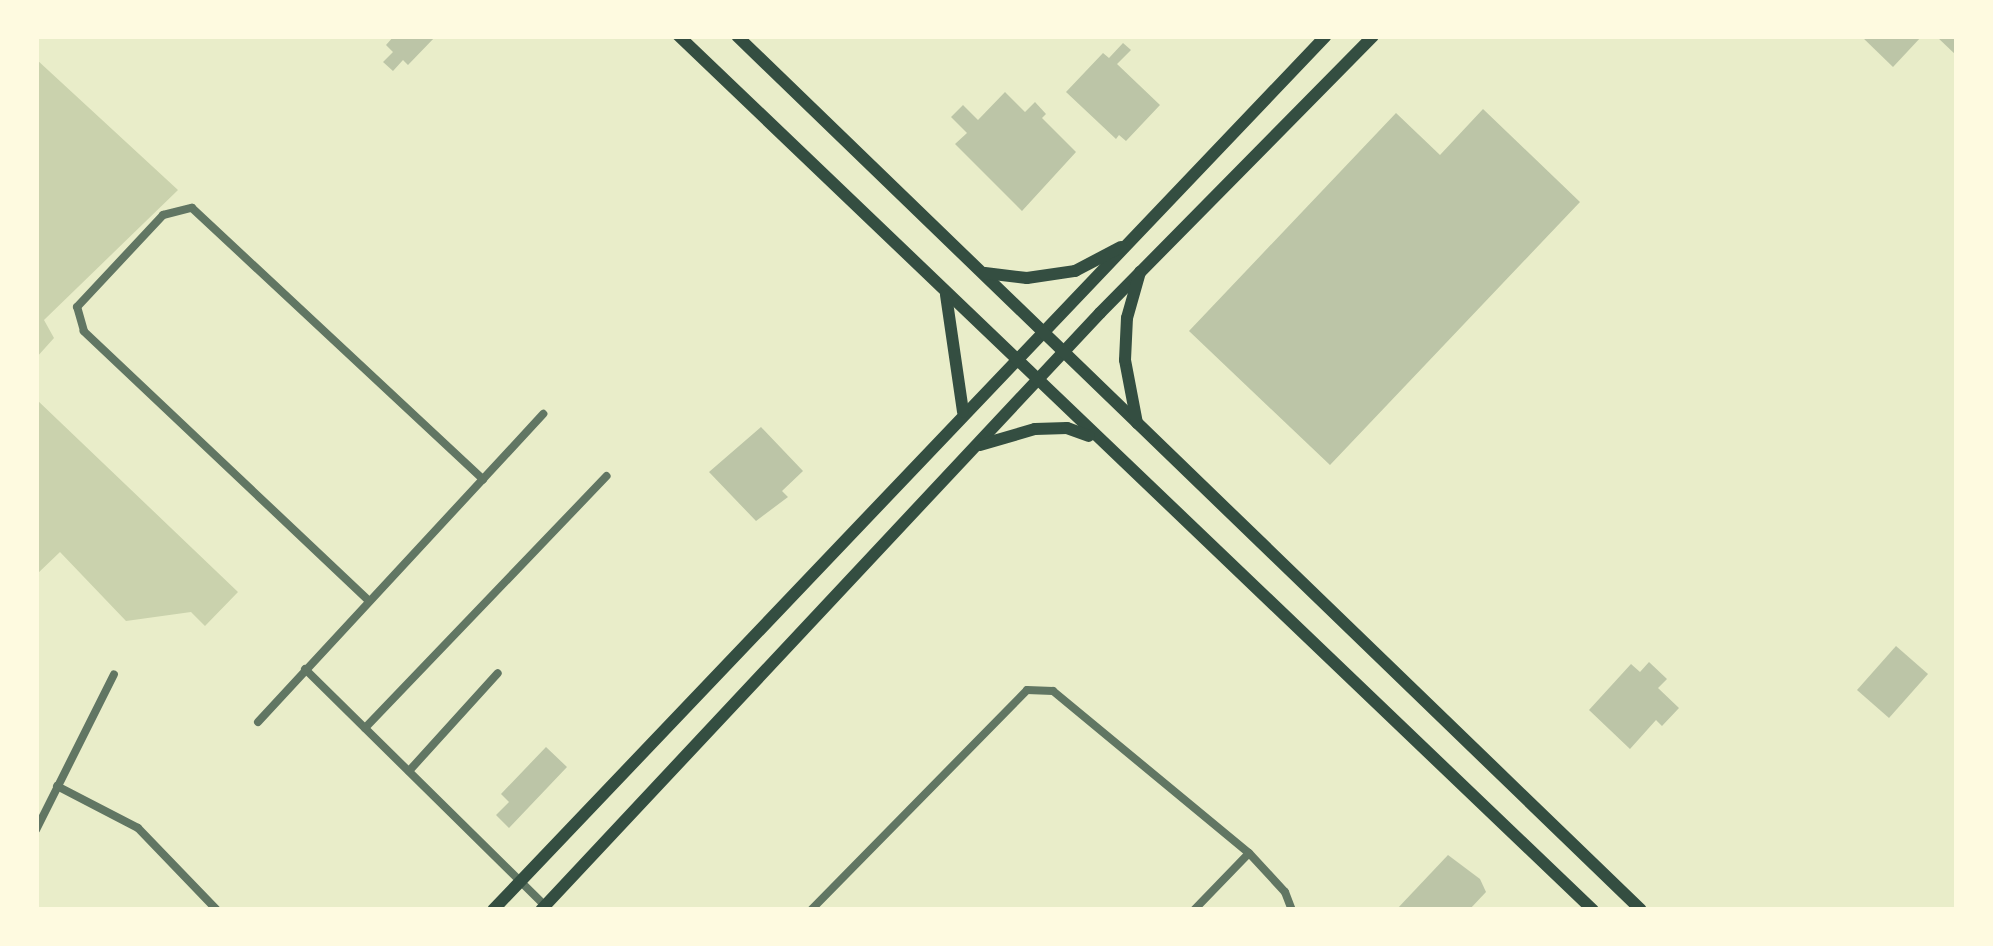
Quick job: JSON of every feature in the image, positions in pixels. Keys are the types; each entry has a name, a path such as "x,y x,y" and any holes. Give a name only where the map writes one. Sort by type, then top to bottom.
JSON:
{"main road":[{"path":"679,36 1593,910"},
{"path":"736,36 1641,910"},
{"path":"493,910 1013,359 1326,36"},
{"path":"543,908 1100,313 1372,36"},
{"path":"982,273 1027,278 1075,271 1121,247"},
{"path":"1137,424 1125,360 1127,318 1140,272"},
{"path":"946,294 963,412"},
{"path":"980,445 1035,429 1067,428 1097,438"}],"street":[{"path":"367,598 83,331 77,307 163,215 192,208 483,479"},
{"path":"257,722 367,598 543,414"},
{"path":"365,728 607,476"},
{"path":"304,669 543,908"},
{"path":"36,830 113,674"},
{"path":"409,771 498,674"},
{"path":"811,910 1027,690 1053,692 1249,853 1285,892 1292,910"},
{"path":"57,786 138,828 217,910"},
{"path":"1193,910 1249,853"}],"green space":[{"path":"36,59 178,190 44,320 54,338 36,358"},
{"path":"36,399 238,592 205,626 191,612 126,621 60,552 36,575"}],"building":[{"path":"394,36 436,36 408,65 403,60 393,71 383,62 393,52 386,45"},
{"path":"1861,36 1922,36 1893,67"},
{"path":"1936,36 1957,36 1957,56"},
{"path":"1123,43 1131,50 1117,64 1160,105 1126,141 1119,135 1116,139 1066,92 1103,53 1109,58"},
{"path":"1005,92 1025,112 1035,102 1046,114 1042,118 1076,152 1022,211 955,144 967,133 951,117 963,105 978,120"},
{"path":"1483,109 1580,202 1330,465 1189,331 1396,113 1440,155"},
{"path":"761,427 803,471 782,491 788,497 756,521 709,472"},
{"path":"1896,646 1928,674 1889,718 1857,690"},
{"path":"1649,662 1667,679 1658,688 1679,708 1662,726 1656,720 1630,749 1589,710 1631,664 1640,672"},
{"path":"546,747 567,767 509,828 496,815 509,802 501,794"},
{"path":"1448,855 1480,879 1486,892 1469,910 1396,910"}]}
